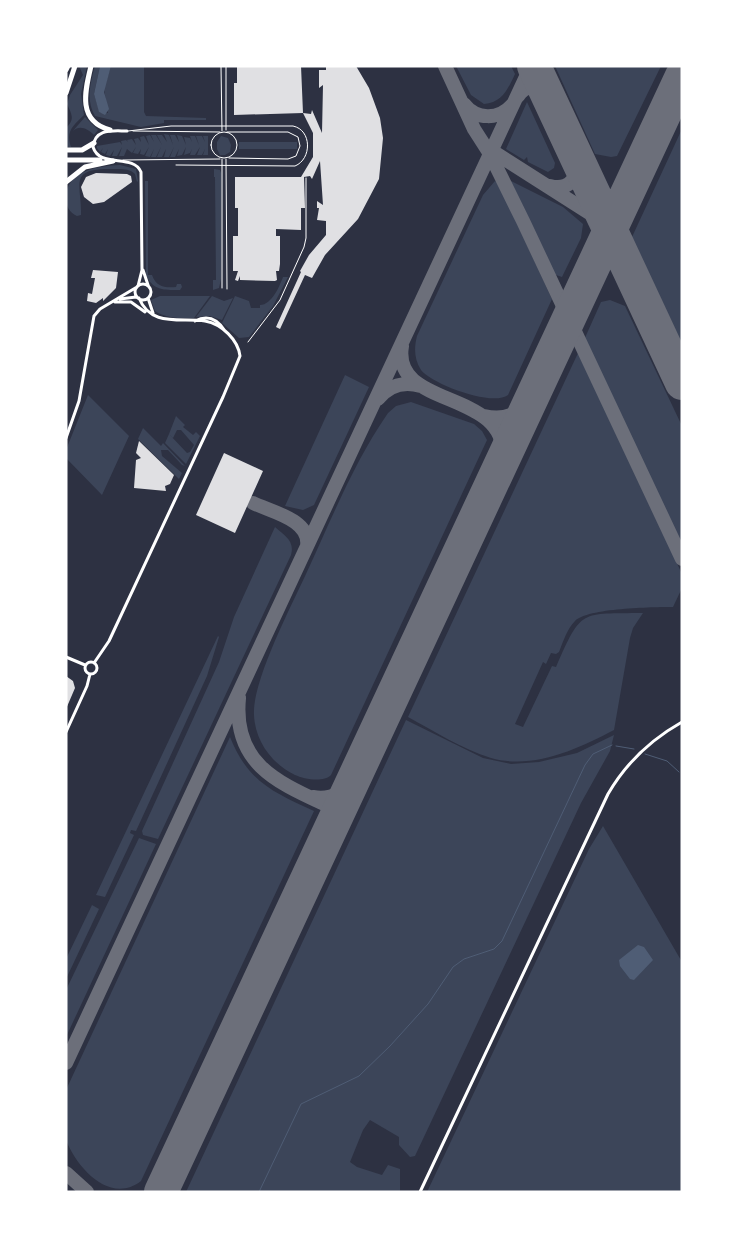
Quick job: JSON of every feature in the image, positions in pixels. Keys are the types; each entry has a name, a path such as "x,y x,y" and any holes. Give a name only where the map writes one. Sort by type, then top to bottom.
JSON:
{"main road":[{"path":"66,70 68,66"},
{"path":"66,93 75,66"},
{"path":"91,66 85,92 85,108 96,123 110,130"},
{"path":"66,150 82,150 94,142"},
{"path":"66,160 112,160"},
{"path":"66,182 85,167 112,160"}],"street":[{"path":"127,131 110,130 99,134 94,142 95,152 112,160 135,164 140,170 142,177 142,270 135,292 147,311 155,316"},
{"path":"142,270 151,292 148,298 150,308 155,316"},
{"path":"66,438 79,401 94,318 99,309 117,300 137,286 144,284 148,286"},
{"path":"117,300 127,297 148,298"},
{"path":"90,674 96,671 94,663 109,641 239,361 237,344 219,323 211,318 192,321 155,316 130,301 112,303"},
{"path":"66,656 85,666 86,671 90,674"},
{"path":"85,666 90,662 94,663"},
{"path":"66,732 88,686 90,674"},
{"path":"420,1192 596,815 612,786 643,749 682,722"}],"lane":[{"path":"221,159 216,155 212,146 214,139 221,132 222,66"},
{"path":"226,66 227,132"},
{"path":"127,131 176,126 296,126 305,134 307,151 304,160 295,166 176,165"},
{"path":"112,160 288,160 296,156 300,146 298,137 288,132 127,131"},
{"path":"227,132 234,137 236,144 234,153 228,159 227,289"},
{"path":"221,159 222,288"},
{"path":"248,342 280,300 304,247 306,238 306,178"}],"shaded area":[{"path":"79,66 87,66 81,94 84,115 70,132 69,141 71,147 66,147 66,128 71,122 72,117 67,104 70,95 83,75"},
{"path":"95,66 100,66 94,94 100,113 108,113 104,89 111,66 144,66 144,112 146,116 206,118 206,120 164,120 164,123 141,127 95,116 90,104 90,86"},
{"path":"100,66 111,66 104,92 109,109 105,115 99,112 94,94"},
{"path":"456,66 511,66 515,74 507,90 500,98 484,104 471,95"},
{"path":"555,66 661,66 617,156 611,157 595,154"},
{"path":"527,102 555,163 554,168 548,172 528,162 527,157 524,160 506,149"},
{"path":"85,117 98,130 94,135 86,129 80,128 72,132"},
{"path":"682,129 682,344 632,237"},
{"path":"164,134 169,135 173,145 170,135 175,135 179,142 177,135 182,136 186,145 184,137 190,138 192,142 190,136 195,136 199,145 196,136 202,136 205,142 203,136 208,136 208,155 203,155 205,149 202,155 197,155 200,147 195,155 190,155 192,149 190,153 184,155 186,147 182,155 177,156 179,149 175,157 170,157 174,147 169,157 164,157 166,149 162,157 157,157 161,147 156,157 151,157 154,149 150,157 145,156 149,147 144,155 140,154 141,149 138,154 133,153 136,147 132,153 127,149 124,156 119,156 122,147 117,156 112,156 114,150 110,156 106,155 108,149 105,154 101,152 103,148 100,152 97,148 97,146 120,142 122,145 121,141 126,140 128,142 127,140 132,139 136,145 134,139 138,138 141,142 140,137 144,136 149,145 146,136 150,135 154,142 151,135 156,135 162,145 157,135 162,135 167,142"},
{"path":"221,136 228,138 231,145 230,152 225,155 220,155 217,149 217,142"},
{"path":"239,142 297,142 297,149 239,149"},
{"path":"120,165 136,169 138,181 133,172 127,170 98,169 88,172 80,180 81,215 77,216 70,211 66,198 67,189 71,181 85,171 94,168"},
{"path":"214,169 220,170 221,173 221,279 219,288 213,290 213,280 216,280"},
{"path":"509,180 563,207 583,224 581,238 562,277 553,274"},
{"path":"145,181 148,181 148,275 152,275 158,284 165,287 176,287 177,284 181,284 180,290 156,287 146,275"},
{"path":"495,181 499,184 552,299 508,395 500,398 489,398 463,392 427,376 419,366 415,349 417,336 483,195"},
{"path":"283,277 288,277 273,306 249,337 239,338 222,323 235,296 249,301 251,308 260,308 260,305 272,298"},
{"path":"160,296 210,296 194,318 184,318 169,317 155,311 151,300"},
{"path":"212,296 224,301 233,298 222,320 210,316 196,317"},
{"path":"610,300 625,306 682,426 682,549 584,340 601,302"},
{"path":"578,353 682,574 682,588 673,607 606,611 593,613 575,621 567,632 559,652 556,654 551,653 546,664 543,662 515,724 523,727 552,666 556,667 578,624 586,618 595,615 643,613 633,628 630,638 614,730 555,756 523,761 491,758 459,745 408,717"},
{"path":"345,375 369,387 314,505 303,510 285,506"},
{"path":"88,395 129,436 102,495 66,458 66,450"},
{"path":"411,402 474,424 482,431 487,440 331,775 318,780 303,778 279,765 261,743 254,715 259,683 282,624 364,451 388,413 396,406"},
{"path":"176,416 185,425 183,427 193,435 196,432 200,436 186,464 165,443","holes":["177,430 181,430 194,445 190,452 187,453 169,434 173,438"]},
{"path":"143,428 161,446 163,443 185,466 168,450 161,450 162,456 182,473 179,479 138,439"},
{"path":"275,527 290,542 292,546 291,555 158,839 143,835 142,831 219,662 234,617"},
{"path":"218,636 207,676 136,831 131,830 130,833 134,835 105,897 96,895"},
{"path":"406,720 483,758 511,764 539,762 577,753 614,735 610,751 581,803 415,1156 410,1157 399,1145 399,1137 370,1120 363,1130 350,1162 357,1167 382,1175 388,1165 400,1169 400,1192 186,1192"},
{"path":"230,737 245,765 263,784 286,798 314,811 141,1181 129,1187 118,1189 107,1186 86,1172 71,1151 66,1140 66,1090"},
{"path":"603,826 682,962 682,1192 427,1192 589,849"},
{"path":"139,838 156,844 66,1037 66,990"},
{"path":"92,905 99,909 66,979 66,959"},
{"path":"638,945 644,947 653,960 634,980 630,979 620,966 619,960"}],"building":[{"path":"237,66 301,66 303,113 234,115 234,83 237,83"},
{"path":"326,66 356,66 369,88 380,118 383,138 379,179 358,219 325,255 312,278 305,275 280,329 276,327 300,271 309,255 326,235 326,221 317,220 319,208 317,208 317,201 323,205 320,161 312,179 310,176 304,177 305,208 301,208 301,230 276,229 276,236 280,236 280,264 279,271 276,271 277,280 275,281 240,280 240,276 238,281 235,280 238,271 233,271 233,236 238,236 238,208 235,208 235,177 301,177 313,157 313,133 303,113 311,114 312,110 322,133 323,85 319,88 319,70 326,70"},
{"path":"96,173 127,174 131,176 132,182 104,202 93,204 84,197 81,187 86,177"},
{"path":"93,270 118,272 116,288 103,301 103,298 96,303 87,301 88,293 92,294 95,278 91,278"},
{"path":"139,441 174,475 170,484 165,486 166,491 134,488 136,460 141,458 136,453"},
{"path":"224,453 263,471 235,533 196,515"},
{"path":"66,676 73,681 75,688 66,709"}],"waterway":[{"path":"259,1192 301,1104 359,1076 390,1046 428,1004 453,967 464,959 494,949 502,941 585,765 593,754 612,745"},
{"path":"616,746 634,749"},
{"path":"645,754 667,761 679,772"}],"taxiway":[{"path":"445,66 474,129 490,154 523,221 682,559"},
{"path":"66,1063 531,66"},
{"path":"518,96 522,91 530,87 539,89 550,101"},
{"path":"464,104 475,113 488,116 501,113 512,105"},
{"path":"489,149 591,214 600,233 598,255"},
{"path":"550,186 562,187 571,182 576,173 578,161"},
{"path":"582,206 601,208 618,200 628,191"},
{"path":"402,346 403,366 414,381 471,409 488,420 500,436 503,459"},
{"path":"378,399 387,390 397,385 421,386"},
{"path":"484,416 499,418 511,415 522,408 532,397"},
{"path":"253,503 297,523 307,537 307,546"},
{"path":"239,698 239,722 244,742 253,758 282,783 339,811"},
{"path":"313,797 331,796 341,792 354,779"},
{"path":"66,1173 87,1192"},
{"path":"160,1192 163,1187"}],"runway":[{"path":"534,66 682,383"},
{"path":"161,1192 682,76"}]}
